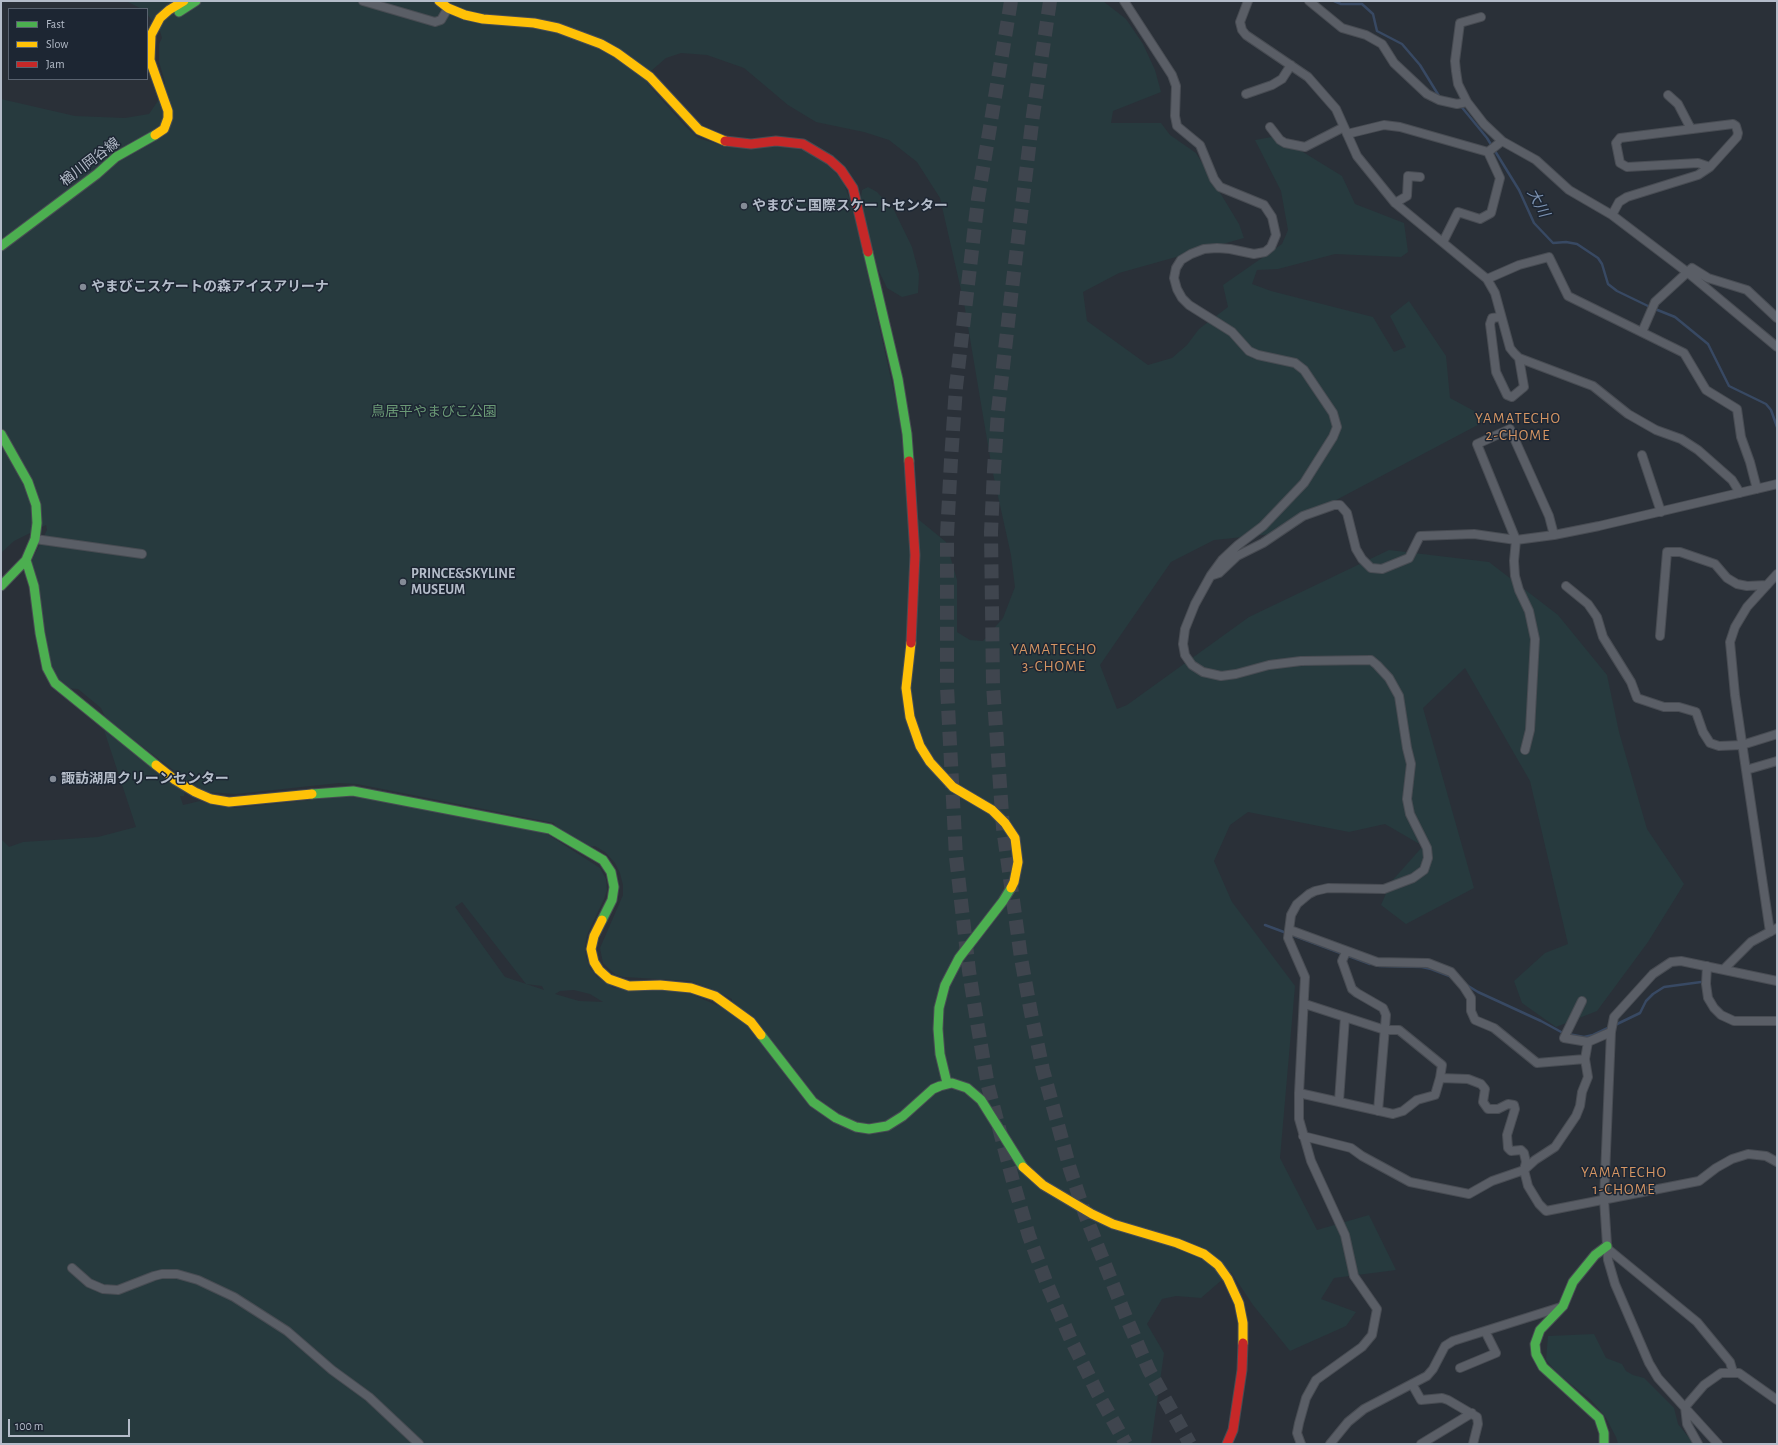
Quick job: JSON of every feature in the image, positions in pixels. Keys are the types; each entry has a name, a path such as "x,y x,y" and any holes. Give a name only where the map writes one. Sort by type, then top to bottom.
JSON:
{"street":[{"name":"楢川岡谷線","path":"1,246 97,174 116,157 150,140 164,129 168,118 168,111 152,69 150,51 152,43 151,35 160,18 184,1"},
{"path":"152,43 167,20 196,1"},
{"path":"364,1 435,22 441,20 444,5 465,15 483,19 534,23 558,28 601,44 617,53 650,77 689,121 699,130 721,140 735,143 776,141 803,144 830,160 841,170 853,188 898,378 907,434 915,555 913,618 906,688 910,718 920,746 940,774 953,787 992,810 1005,823 1014,838 1018,862 1014,882 1003,901 959,958 945,985 939,1008 938,1029 940,1054 947,1083"},
{"path":"1124,1 1172,75 1176,86 1175,116 1177,126 1200,145 1214,179 1220,187 1264,205 1272,218 1276,235 1271,247 1265,252 1254,254 1230,249 1204,248 1191,254 1181,260 1176,268 1174,278 1177,289 1182,298 1189,305 1232,332 1249,351 1258,355 1295,363 1304,370 1333,413 1337,427 1333,437 1304,483 1263,526 1238,545 1222,560 1211,575 1195,604 1186,629 1184,644 1185,655 1192,665 1203,672 1220,676 1236,674 1269,665 1301,661 1371,660 1378,665 1389,678 1399,696 1406,748 1411,764 1407,799 1410,814 1427,848 1428,858 1424,870 1413,878 1384,889 1328,888 1315,891 1297,904 1290,915 1290,930 1288,938 1305,977 1305,1004 1299,1093 1300,1119 1303,1136 1311,1161 1345,1235 1350,1251 1354,1276 1377,1309 1372,1335 1362,1347 1316,1380 1306,1398 1298,1428 1297,1433 1301,1444"},
{"path":"1248,1 1240,22 1242,30 1246,35 1308,77 1336,109 1357,156 1395,203 1487,280 1495,293 1500,317 1510,348 1519,358 1593,386 1628,414 1656,430 1682,439 1698,450 1732,480 1740,492"},
{"path":"1309,1 1342,28 1366,35 1382,44 1394,63 1427,94 1439,100 1457,104 1467,102"},
{"path":"1481,17 1460,23 1455,61 1458,84 1467,102 1484,124 1502,141 1536,160 1569,190 1612,215 1687,272 1777,347"},
{"path":"1246,94 1272,85 1282,79 1291,65"},
{"path":"1668,95 1678,104 1691,129"},
{"path":"1612,215 1619,202 1626,196 1698,175 1710,167 1737,138 1738,130 1733,124 1620,138 1616,143 1620,163 1627,168 1698,163 1710,167"},
{"path":"1270,127 1286,143 1305,147 1346,131 1384,125 1400,127 1488,152 1500,178 1491,213 1480,219 1458,212 1443,242"},
{"path":"1488,152 1502,141"},
{"path":"1395,203 1407,196 1408,176 1420,177"},
{"path":"1487,280 1519,265 1549,257 1568,296 1684,353 1706,390 1737,409 1741,437 1750,462 1757,489"},
{"path":"1642,332 1655,302 1692,268 1708,278 1747,290 1777,318"},
{"path":"1500,317 1492,318 1490,324 1496,372 1507,395 1512,397 1524,387 1519,358"},
{"path":"1525,750 1530,730 1535,639 1529,611 1519,590 1515,576 1514,561 1516,540 1477,444 1510,430 1549,516 1554,535"},
{"path":"1,434 28,482 34,500 37,523 35,539 26,560 1,586"},
{"path":"1642,455 1661,512"},
{"path":"1211,575 1220,573 1237,556 1263,543 1303,516 1334,504 1340,505 1347,513 1356,549 1362,558 1371,568 1382,568 1409,558 1420,536 1474,534 1516,540 1554,535 1661,512 1777,484"},
{"path":"35,539 142,554"},
{"path":"1660,636 1667,552 1680,552 1715,564 1727,578 1737,584 1747,586 1772,579"},
{"path":"26,560 34,586 40,633 47,668 55,683 175,780 195,792 211,799 229,802 340,790 353,791 550,829 603,860 611,872 614,887 612,900 594,936 591,949 596,966 609,979 629,986 660,985 691,988 715,996 751,1022 813,1102 836,1118 856,1127 869,1129 887,1126 903,1116 933,1089 947,1083 963,1086 978,1096 1025,1170 1043,1185 1092,1214 1113,1224 1199,1251 1214,1261 1225,1273 1239,1303 1243,1333 1242,1370 1233,1430 1227,1444"},
{"path":"1772,579 1777,588"},
{"path":"1724,969 1751,942 1773,930 1734,695 1730,642 1735,627 1747,607 1772,579"},
{"path":"1566,586 1588,604 1597,617 1603,637 1631,682 1637,698 1664,707 1679,707 1696,712 1703,732 1710,743 1719,746 1742,745 1777,734"},
{"path":"1746,770 1777,760"},
{"path":"1290,930 1346,952 1377,962 1428,963 1451,972 1471,998 1471,1011 1475,1020 1494,1028 1537,1063 1586,1059"},
{"path":"1346,952 1342,961 1352,989 1383,1008 1386,1015 1378,1111"},
{"path":"1718,1444 1658,1378 1649,1363 1615,1284 1608,1260 1604,1199 1611,1032 1614,1017 1653,974 1671,962 1681,961 1777,981"},
{"path":"1707,966 1706,984 1708,998 1714,1008 1721,1015 1734,1021 1777,1021"},
{"path":"1582,1001 1564,1038 1588,1042 1611,1032"},
{"path":"1299,1093 1393,1114 1403,1111 1417,1100 1435,1095 1442,1064 1400,1030 1385,1030 1305,1004"},
{"path":"1339,1101 1345,1017"},
{"path":"1303,1136 1350,1148 1410,1182 1459,1194 1469,1194 1492,1181 1524,1170 1535,1160 1555,1147 1576,1116 1580,1106 1582,1092 1588,1077 1586,1059 1588,1042"},
{"path":"1440,1078 1468,1079 1481,1084 1485,1089 1483,1102 1488,1109 1498,1109 1508,1104 1514,1105 1515,1109 1507,1142 1511,1151 1521,1150 1524,1153 1526,1162 1524,1170 1528,1186 1539,1204 1546,1211 1699,1181 1716,1168 1732,1159 1748,1154 1766,1156 1777,1162"},
{"path":"1604,1444 1604,1433 1599,1418 1543,1367 1536,1354 1535,1344 1538,1334 1563,1306 1573,1282 1579,1274 1595,1255 1607,1248"},
{"path":"1607,1248 1697,1322 1730,1362 1733,1372"},
{"path":"72,1268 90,1283 103,1289 118,1290 154,1276 162,1274 177,1274 198,1280 234,1297 287,1331 332,1370 369,1397 419,1444"},
{"path":"1330,1444 1348,1422 1364,1409 1427,1376 1433,1369 1445,1346 1485,1331 1563,1306"},
{"path":"1460,1368 1496,1353 1485,1331"},
{"path":"1698,1444 1687,1424 1685,1407 1704,1385 1721,1373 1739,1373 1777,1400"},
{"path":"1412,1384 1421,1400 1442,1398 1477,1417 1478,1424 1473,1444"},
{"path":"1421,1444 1472,1413"}],"green space":[{"name":"鳥居平やまびこ公園","path":"126,1 1103,1 1126,19 1143,44 1155,70 1161,92 1113,111 1111,123 1161,123 1170,135 1196,153 1239,224 1244,238 1119,273 1083,292 1087,321 1148,365 1172,358 1187,345 1199,329 1228,307 1223,285 1282,244 1288,230 1281,191 1255,140 1277,136 1342,176 1355,204 1404,223 1408,252 1401,257 1335,254 1278,269 1257,270 1252,284 1271,291 1373,317 1394,352 1406,347 1390,316 1409,301 1446,356 1450,398 1489,419 1272,534 1214,540 1171,562 1100,665 1117,709 1127,705 1249,617 1389,550 1489,562 1558,615 1607,675 1619,732 1647,829 1684,884 1648,942 1597,1011 1556,1027 1522,1003 1514,981 1545,953 1568,944 1530,781 1465,668 1423,708 1474,888 1406,924 1381,905 1391,882 1423,846 1385,824 1349,832 1248,812 1230,825 1214,861 1232,902 1295,986 1280,1158 1317,1230 1369,1215 1396,1270 1334,1278 1321,1299 1356,1312 1346,1326 1290,1351 1253,1305 1231,1272 1201,1298 1176,1296 1162,1299 1147,1324 1164,1353 1151,1444 1,1444 1,839 9,847 23,842 98,837 136,827 104,730 185,792 184,796 180,796 183,805 200,801 216,806 236,808 339,797 341,795 360,796 544,832 600,868 606,879 607,890 587,935 585,947 586,957 590,968 597,977 614,988 669,990 691,994 721,1007 731,1004 732,999 712,989 690,981 624,977 616,975 609,969 603,963 600,948 623,895 623,885 620,873 615,863 605,852 595,846 589,847 555,828 554,823 357,784 339,783 236,794 207,792 189,782 105,717 101,708 78,689 66,688 56,675 50,664 30,564 47,530 46,525 14,541 1,553 1,99 75,116 125,118 149,114 164,92 165,82 159,62 159,44 162,38 160,31 148,15 148,8 140,8","holes":["681,53 707,55 744,68 788,105 816,122 864,132 889,140 917,162 940,198 964,303 992,469 1011,555 1015,587 1003,618 983,641 970,640 957,632 957,580 946,542 907,510 905,469 899,415 853,209 843,181 824,161 810,152 777,146 727,147 698,138 685,126 647,83 651,71 666,58","462,902 526,984 505,977 455,907","526,984 542,986 544,990","574,990 590,994 603,1002 579,1001 555,994 560,991"]},
{"path":"868,187 877,192 894,210 912,247 919,274 918,293 902,297 887,288 876,265 860,204 862,190"},
{"path":"1594,1334 1606,1358 1622,1364 1626,1371 1633,1375 1644,1378 1674,1408 1678,1424 1694,1444 1618,1444 1606,1418 1591,1400 1558,1374 1546,1360 1548,1336"}],"waterway":[{"name":"大川","path":"1334,1 1341,4 1362,4 1373,14 1377,31 1402,44 1420,65 1439,96"},
{"name":"大川","path":"1460,105 1487,138 1519,190 1534,223 1553,243 1566,242 1577,244 1598,258 1602,264 1608,284 1617,291 1650,307"},
{"name":"大川","path":"1655,309 1675,317 1708,344 1729,386 1766,404 1771,410 1777,427"},
{"path":"1265,925 1370,964"},
{"path":"1379,966 1422,967 1452,977"},
{"path":"1615,1025 1640,1013 1646,1001 1653,994 1664,987 1701,982"},
{"path":"1465,984 1478,992 1541,1021 1563,1033 1584,1037 1593,1035 1610,1027"}],"tunnel":[{"path":"1011,1 978,199 956,387 951,460 947,535 947,687 956,857 969,971 988,1086 1014,1185 1029,1236 1047,1284 1071,1340 1098,1394 1126,1444"},
{"path":"1050,1 1033,115 1011,297 998,411 994,470 991,532 993,685 1003,828 1021,958 1031,1013 1043,1070 1070,1169 1086,1217 1149,1370 1190,1444"}],"traffic: fast":[{"path":"179,12 196,1"},
{"path":"1,246 97,174 116,157 155,135"},
{"path":"868,252 898,379 907,434 909,461"},
{"path":"1,434 28,482 36,505 37,523 35,539 26,560 1,586"},
{"path":"26,560 34,586 40,633 47,668 55,683 156,765"},
{"path":"312,794 353,791 550,829 603,860 611,872 614,887 612,900 602,920"},
{"path":"947,1083 940,1054 938,1029 939,1008 945,985 959,958 1003,901 1011,888"},
{"path":"761,1035 813,1102 836,1118 856,1127 869,1129 887,1126 903,1116 933,1089 940,1086 952,1083 967,1088 981,1100 1023,1167"},
{"path":"1604,1444 1604,1433 1599,1418 1543,1367 1536,1354 1535,1344 1540,1330 1563,1306 1573,1282 1595,1255 1607,1246"}],"traffic: slow":[{"path":"155,135 164,129 168,118 168,111 150,60 151,35 160,18 169,10 184,1"},
{"path":"439,1 448,8 465,15 483,19 534,23 558,28 601,44 617,53 650,77 699,130 725,141"},
{"path":"911,643 906,688 910,717 920,746 930,762 953,787 992,810 1005,823 1015,838 1018,862 1014,882 1011,888"},
{"path":"156,765 175,780 195,792 211,799 229,802 312,794"},
{"path":"602,920 594,936 591,949 594,962 599,970 609,979 629,986 660,985 691,988 715,996 751,1022 761,1035"},
{"path":"1023,1167 1043,1185 1092,1214 1113,1224 1177,1243 1204,1254 1218,1265 1228,1279 1239,1303 1243,1323 1243,1343"}],"traffic: jam":[{"path":"725,141 751,144 776,141 803,144 830,160 841,170 853,188 868,252"},
{"path":"909,461 915,555 911,643"},
{"path":"1227,1444 1233,1430 1242,1370 1243,1343"}],"place":[{"name":"やまびこ国際スケートセンター","path":"744,206"},
{"name":"やまびこスケートの森アイスアリーナ","path":"83,287"},
{"name":"PRINCE&SKYLINE MUSEUM","path":"403,582"},
{"name":"諏訪湖周クリーンセンター","path":"53,779"}],"district":[{"name":"YAMATECHO 2-CHOME","path":"1518,426"},
{"name":"YAMATECHO 3-CHOME","path":"1054,658"},
{"name":"YAMATECHO 1-CHOME","path":"1624,1180"}]}
